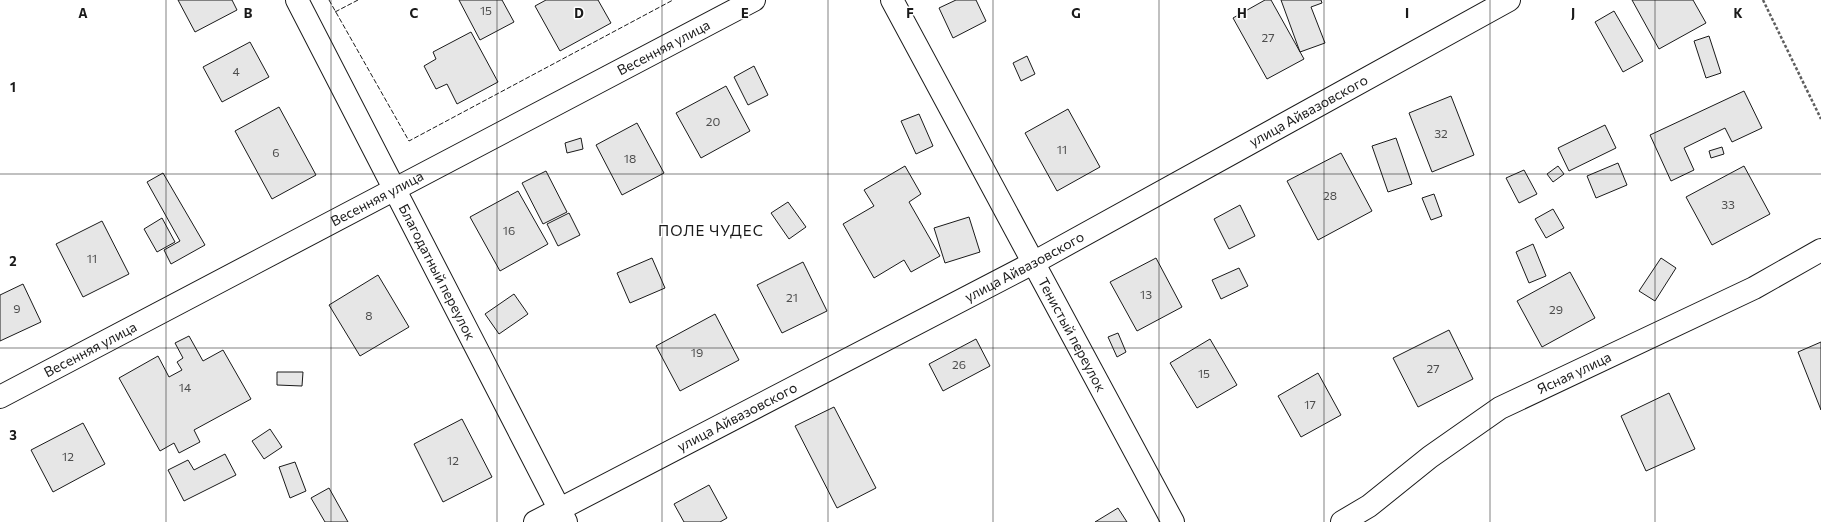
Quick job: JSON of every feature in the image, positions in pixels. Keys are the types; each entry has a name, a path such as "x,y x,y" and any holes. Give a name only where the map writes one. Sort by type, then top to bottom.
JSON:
{"street":[{"name":"Благодатный переулок","path":"297,0 563,516"},
{"name":"Весенняя улица","path":"0,397 754,0"},
{"name":"Тенистый переулок","path":"892,0 1173,522"},
{"name":"улица Айвазовского","path":"535,522 563,516 1033,263 1509,0"},
{"name":"Ясная улица","path":"1342,522 1369,506 1430,457 1500,408 1754,288 1821,250"}],"path":[{"path":"1763,0 1821,119"}],"building":[{"path":"178,0 232,0 237,10 195,32"},
{"path":"459,0 502,0 514,22 480,40"},
{"path":"546,0 598,0 611,23 560,51 535,6"},
{"path":"956,0 976,0 986,21 953,38 939,8"},
{"path":"1265,0 1271,0 1304,59 1267,79 1233,18"},
{"path":"1281,0 1321,0 1322,3 1311,7 1325,43 1300,52"},
{"path":"1632,0 1693,0 1706,23 1659,49"},
{"path":"1614,11 1643,61 1623,72 1595,22"},
{"path":"471,32 498,82 457,104 447,84 436,89 424,66 436,59 433,52"},
{"path":"1709,36 1721,73 1706,78 1694,41"},
{"path":"250,42 269,77 222,102 203,67"},
{"path":"1027,56 1035,74 1021,81 1013,63"},
{"path":"754,66 768,95 748,105 734,77"},
{"path":"726,86 750,131 701,158 676,113"},
{"path":"1744,91 1762,128 1732,142 1725,128 1684,148 1694,170 1671,181 1650,135"},
{"path":"1451,96 1474,155 1432,172 1409,113"},
{"path":"279,107 316,175 272,199 235,131"},
{"path":"1068,109 1100,167 1057,191 1025,133"},
{"path":"919,114 933,146 916,154 901,121"},
{"path":"637,123 664,173 622,195 596,145"},
{"path":"1605,125 1616,148 1569,171 1558,148"},
{"path":"581,138 583,149 567,153 565,143"},
{"path":"1396,138 1412,184 1388,192 1372,146"},
{"path":"1722,147 1724,154 1711,158 1709,151"},
{"path":"1341,153 1372,211 1318,240 1287,181"},
{"path":"1618,163 1627,185 1596,198 1587,176"},
{"path":"905,166 921,194 909,202 940,256 911,272 904,260 874,278 843,224 874,206 864,190"},
{"path":"1558,166 1564,174 1553,182 1547,174"},
{"path":"1744,166 1770,214 1712,245 1686,197"},
{"path":"1524,170 1537,194 1519,203 1506,178"},
{"path":"546,171 567,212 543,224 522,183"},
{"path":"163,173 205,245 171,264 164,250 180,241 147,182"},
{"path":"518,191 548,244 500,271 470,217"},
{"path":"1434,194 1442,216 1431,220 1422,198"},
{"path":"788,202 806,227 789,239 771,213"},
{"path":"1240,205 1255,236 1229,249 1214,219"},
{"path":"1553,209 1564,228 1546,238 1535,219"},
{"path":"569,213 580,235 558,246 547,224"},
{"path":"969,217 980,252 945,263 934,228"},
{"path":"162,218 175,242 157,252 144,229"},
{"path":"102,221 129,274 83,297 56,244"},
{"path":"1533,244 1546,276 1529,283 1516,252"},
{"path":"652,258 665,288 630,303 617,273"},
{"path":"1156,258 1182,307 1137,331 1110,282"},
{"path":"1661,258 1676,268 1655,301 1639,291"},
{"path":"803,262 827,311 782,333 757,285"},
{"path":"1239,268 1248,286 1221,299 1212,280"},
{"path":"1570,272 1595,318 1542,347 1517,301"},
{"path":"378,275 409,327 360,356 329,305"},
{"path":"23,284 41,322 0,341 0,295"},
{"path":"514,294 528,314 499,334 485,314"},
{"path":"715,314 739,360 680,391 656,346"},
{"path":"1449,330 1473,379 1418,407 1393,358"},
{"path":"1118,333 1126,352 1117,357 1108,337"},
{"path":"189,336 203,361 223,350 251,399 194,430 200,442 179,453 174,443 160,451 119,378 158,356 169,377 182,370 177,362 183,358 175,343"},
{"path":"976,339 990,366 943,391 929,364"},
{"path":"1210,339 1237,385 1197,408 1170,363"},
{"path":"1821,342 1821,410 1798,352"},
{"path":"277,372 303,372 302,386 277,385"},
{"path":"1318,373 1341,415 1301,437 1278,396"},
{"path":"1669,393 1695,449 1646,471 1621,416"},
{"path":"834,407 876,488 837,508 795,426"},
{"path":"462,419 492,477 443,502 414,444"},
{"path":"83,423 105,464 53,492 31,450"},
{"path":"270,429 282,447 264,459 252,441"},
{"path":"225,454 236,475 184,501 168,470 188,460 194,470"},
{"path":"295,462 306,491 290,498 279,467"},
{"path":"709,485 727,518 720,522 684,522 674,504"},
{"path":"329,488 348,522 325,522 311,498"},
{"path":"1118,508 1127,522 1095,522"}],"fence":[{"path":"329,0 409,141 673,0"},
{"path":"335,12 358,0"}],"district":[{"name":"ПОЛЕ ЧУДЕС","path":"711,231"}]}
